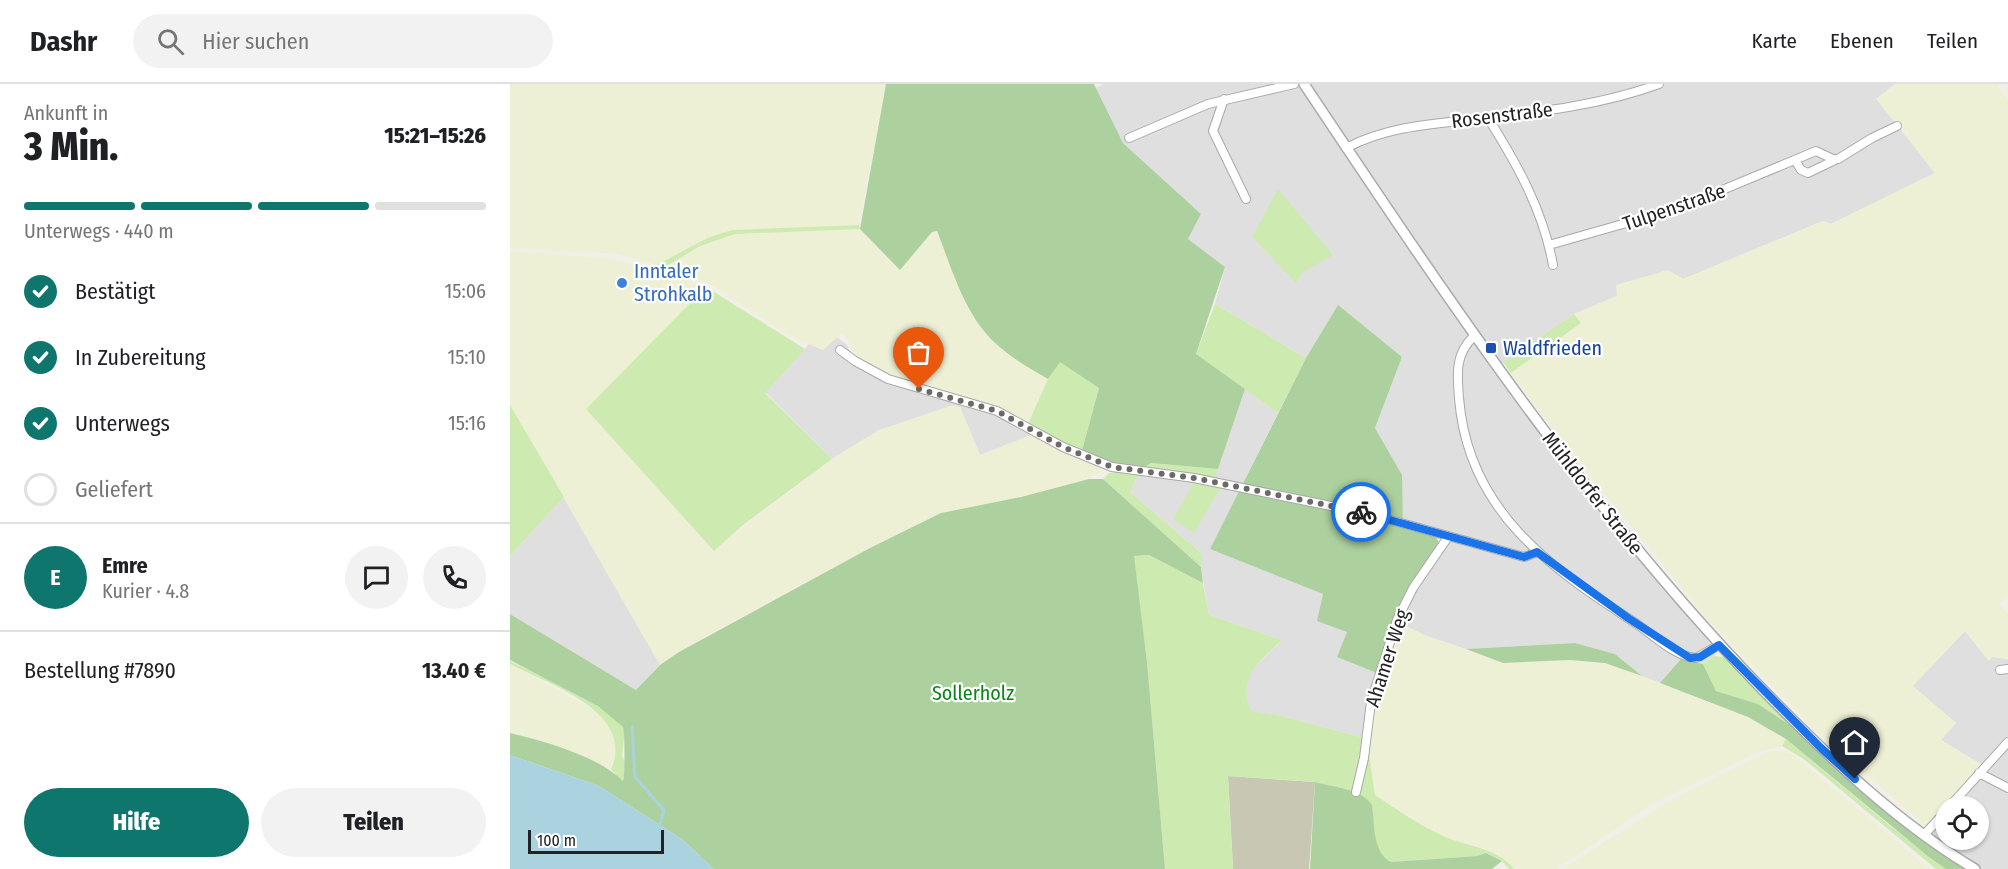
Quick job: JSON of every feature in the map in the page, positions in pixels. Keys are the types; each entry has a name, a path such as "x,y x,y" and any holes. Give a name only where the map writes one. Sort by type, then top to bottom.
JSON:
{"street":[{"path":"1129,138 1224,99 1294,84"},
{"name":"Mühldorfer Straße","path":"1304,84 1474,336 1611,516 1719,645 1821,748 1924,835 1975,869"},
{"name":"Rosenstraße","path":"1346,148 1373,135 1399,128 1488,118 1595,101 1659,84"},
{"path":"1224,99 1214,121 1213,131 1246,199"},
{"path":"1488,118 1529,189 1549,245 1553,265"},
{"path":"1795,160 1801,170 1808,173 1897,126"},
{"name":"Tulpenstraße","path":"1549,245 1679,208 1816,151 1835,160"},
{"path":"1474,336 1459,355 1458,392 1465,444 1490,496 1502,515 1537,552 1628,618 1690,658 1700,657 1719,645"},
{"path":"840,350 855,362 888,379 997,411 1063,447 1100,464 1129,471 1194,478 1365,513 1524,557 1537,552"},
{"name":"Ahamer Weg","path":"1356,792 1364,758 1371,702 1396,620 1413,588 1448,537"},
{"path":"1959,796 2008,742"},
{"path":"1979,773 2008,788"},
{"path":"1924,835 1935,823"}],"shaded area":[{"path":"510,84 886,84 859,225 732,230 707,238 657,265 619,254 510,248"},
{"path":"1103,84 1895,84 1877,99 1935,173 1831,224 1823,221 1683,279 1668,270 1651,276 1617,296 1574,314 1503,363 1498,378 1616,531 1717,650 1714,656 1703,664 1681,659 1660,683 1642,676 1615,654 1575,643 1466,649 1424,635 1398,622 1414,589 1450,542 1442,533 1403,521 1401,475 1375,428 1402,357 1338,306 1306,358 1215,304 1225,267 1188,239 1201,214 1123,143 1096,88"},
{"path":"1895,84 1996,84 2008,100 2008,595 1999,604 2008,614 2008,659 1992,657 1989,661 1965,631 1913,686 1956,723 1941,740 1982,765 1954,796 1935,796 1935,816 1926,826 1820,735 1708,620 1562,442 1511,373 1581,323 1574,314 1617,296 1616,285 1668,270 1683,279 1823,221 1831,224 1935,173 1876,99"},
{"path":"860,229 900,269 932,232 937,231 961,292 984,331 1007,354 1048,379 1027,426 875,370 857,358 846,337 841,334 823,350 809,344 784,333 714,286 665,267 700,246 735,234"},
{"path":"510,251 608,258 664,271 706,287 587,409 714,550 832,459 879,430 953,405 960,407 980,455 1034,434 1106,469 1089,479 1021,497 941,513 870,548 715,631 660,665 510,405"},
{"path":"836,336 847,345 854,361 901,386 920,394 991,411 1034,434 980,455 960,407 879,430 832,459 765,392 809,344 823,350"},
{"path":"1245,389 1278,413 1210,549 1323,594 1377,673 1365,738 1282,716 1251,712 1246,700 1245,685 1255,667 1282,640 1209,615 1201,553 1130,492 1140,470 1218,469"},
{"path":"564,497 660,665 636,690 510,614 510,556"},
{"path":"1398,622 1424,635 1503,663 1570,660 1605,663 1748,716 1786,739 1782,746 1758,752 1651,805 1556,869 1514,869 1494,853 1459,844 1440,835 1374,795 1368,748 1369,718"},
{"path":"1965,631 1989,661 1991,657 2008,659 2008,869 1964,869 1937,850 1989,850 1989,796 1954,796 1982,765 1941,740 1956,723 1912,686"},
{"path":"510,664 586,705 607,721 618,745 611,769 539,740 510,733"},
{"path":"1779,750 1794,755 1929,869 1562,869 1668,802 1768,752"},
{"path":"1228,776 1315,782 1309,869 1233,869"},
{"path":"1935,818 1935,849 1918,837"}],"green space":[{"path":"886,84 1094,84 1123,143 1201,214 1188,239 1225,267 1196,354 1245,389 1218,469 1151,463 1140,470 1121,468 1081,454 1099,388 1060,362 1048,379 994,342 967,304 937,231 932,232 900,270 860,229"},
{"path":"1278,189 1333,255 1303,272 1296,283 1252,237"},
{"path":"859,225 860,229 735,234 700,246 665,267 657,265 707,238 732,230"},
{"path":"706,287 805,349 765,393 832,459 743,525 714,551 586,409"},
{"path":"1215,304 1306,358 1278,413 1196,354"},
{"path":"1338,305 1402,357 1375,428 1402,475 1403,527 1436,537 1440,544 1402,600 1377,673 1337,657 1347,632 1317,621 1323,594 1210,549 1306,358"},
{"path":"1574,314 1581,323 1511,373 1503,362"},
{"path":"1060,361 1099,388 1081,454 1027,426 1048,379"},
{"path":"510,405 564,497 510,556"},
{"path":"1150,463 1218,469 1214,480 1140,470"},
{"path":"1109,473 1138,475 1130,492 1201,553 1201,567 1103,479"},
{"name":"Sollerholz","path":"1089,479 1103,479 1201,567 1203,583 1149,555 1134,556 1147,662 1165,869 714,869 683,840 599,786 510,755 510,733 570,751 600,764 623,781 624,778 623,727 598,706 510,660 510,614 636,690 660,665 679,652 870,548 941,513 1021,497"},
{"path":"1194,482 1221,487 1194,533 1173,519"},
{"path":"1149,555 1203,583 1209,615 1282,640 1259,663 1248,680 1247,700 1251,711 1282,716 1365,738 1355,793 1315,782 1228,776 1233,869 1165,869 1147,662 1133,556"},
{"path":"1575,643 1615,654 1642,676 1605,663 1570,660 1503,663 1466,649"},
{"path":"1714,656 1724,657 1793,727 1758,704 1716,691 1703,664"},
{"path":"1681,659 1703,664 1716,691 1758,704 1793,727 1849,779 1918,837 1964,869 1946,869 1929,857 1786,739 1748,717 1660,683"},
{"path":"510,661 589,700 616,719 625,729 622,756 626,764 623,782 611,769 615,749 611,732 601,716 566,691 510,664"},
{"path":"1786,739 1946,869 1936,869 1805,760 1782,746"},
{"path":"1368,748 1375,795 1431,830 1489,851 1507,861 1514,869 1509,869 1502,861 1486,853 1477,856 1391,862 1380,852 1377,845 1372,805 1358,794"},
{"path":"1315,782 1354,792 1372,805 1377,845 1380,852 1391,862 1477,856 1486,853 1502,861 1492,869 1310,869"}],"water":[{"path":"510,755 599,786 683,840 714,869 510,869"}],"waterway":[{"path":"632,727 635,777 664,810 659,827"}],"way so far":[{"path":"919,389 997,411 1063,447 1100,464 1129,471 1194,478 1361,512"}],"place":[{"name":"Inntaler Strohkalb","path":"622,283"},
{"name":"Waldfrieden","path":"1491,348"}],"route":[{"path":"1361,512 1524,557 1537,552 1564,574 1690,658 1700,657 1719,645 1855,779"}]}
